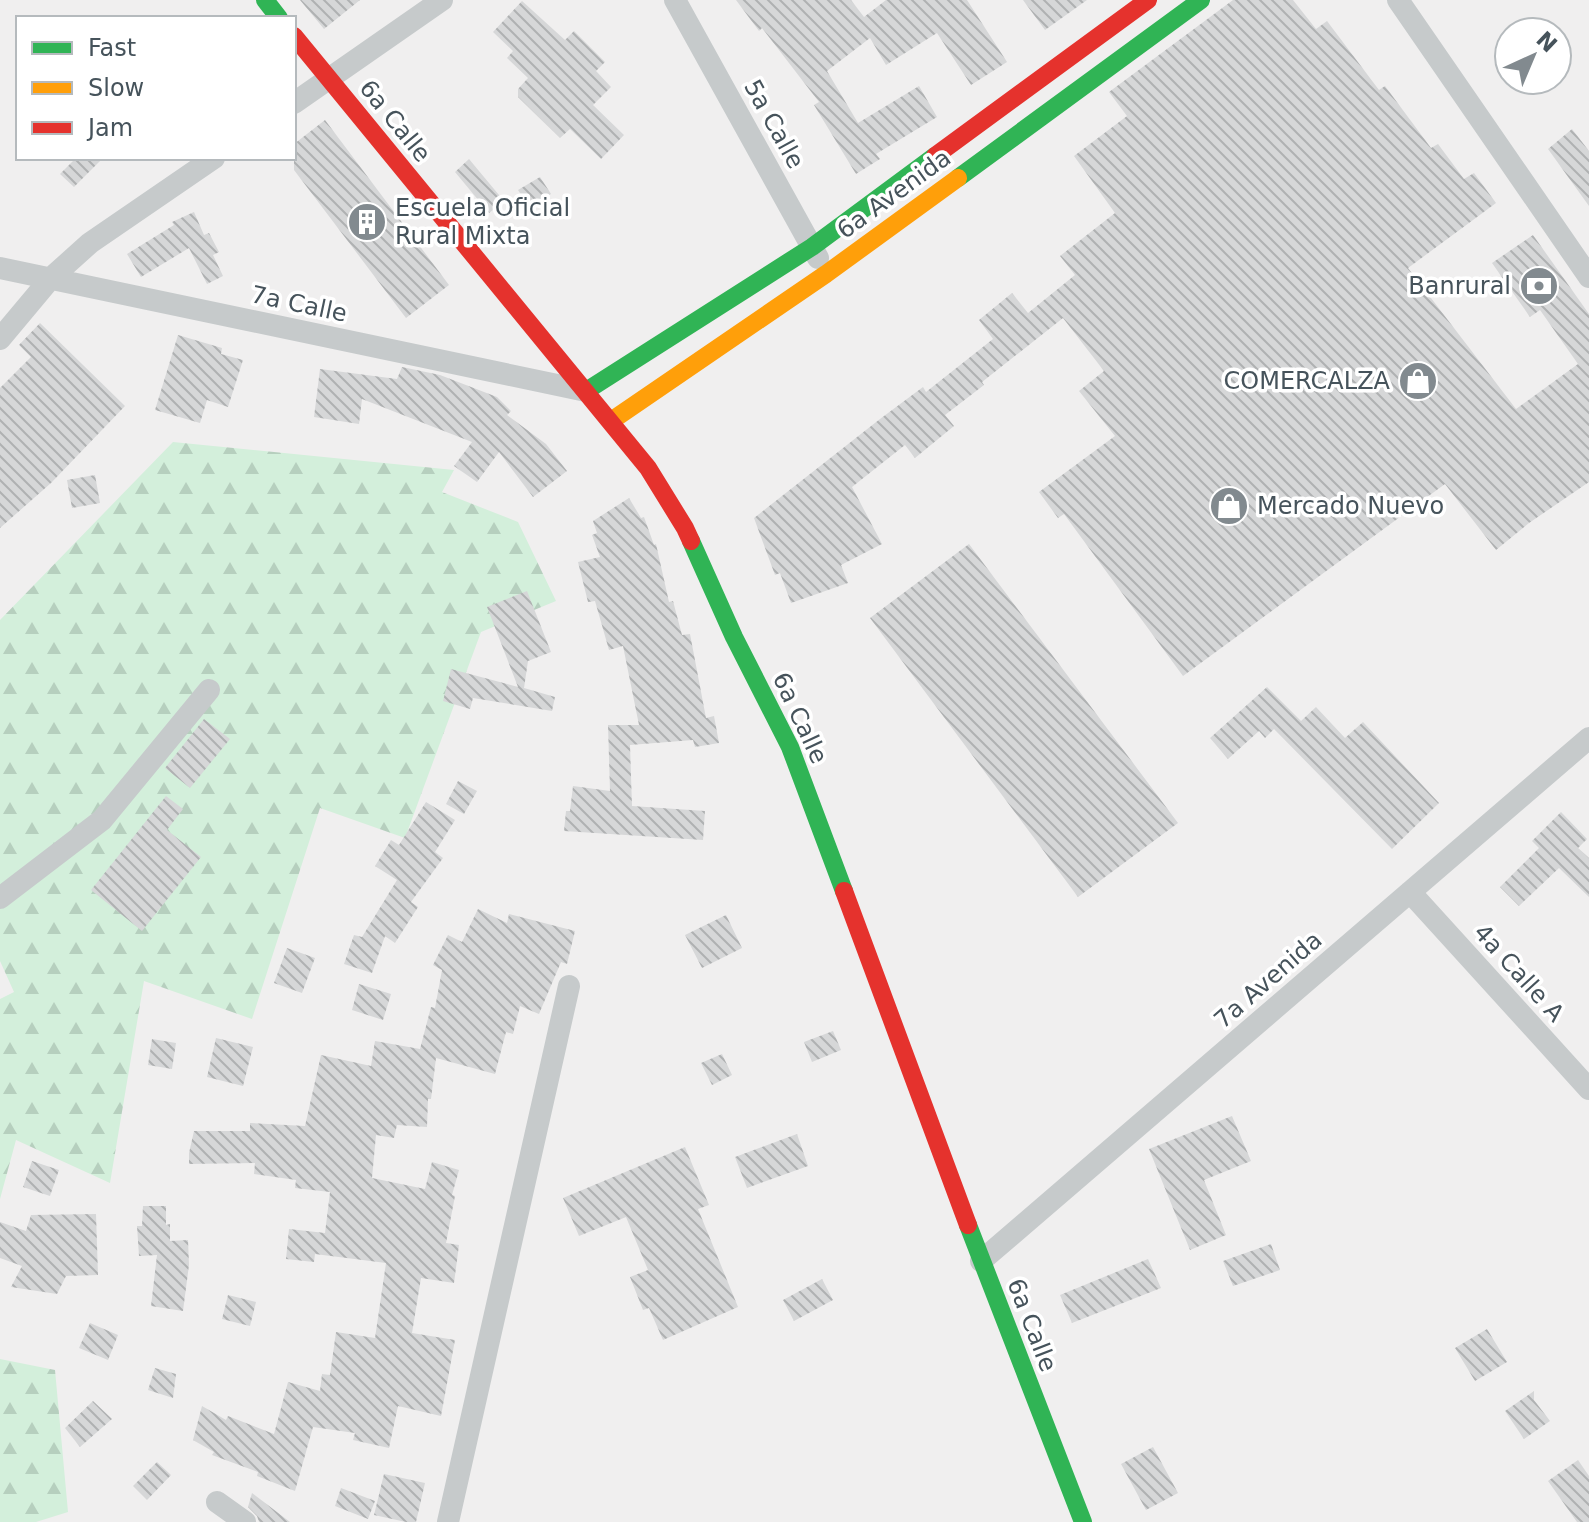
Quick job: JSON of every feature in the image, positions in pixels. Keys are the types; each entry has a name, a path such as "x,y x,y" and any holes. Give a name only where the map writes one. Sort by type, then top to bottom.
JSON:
{"main road":[{"path":"265,0 277,16"},
{"name":"6a Avenida","path":"586,391 812,247 1148,0"},
{"name":"6a Avenida","path":"611,421 826,274 1201,0"},
{"name":"6a Calle","path":"296,38 611,421 648,468 685,528 734,637 790,747 981,1261 1083,1522"}],"street":[{"path":"296,102 442,0"},
{"name":"5a Calle","path":"675,0 826,274"},
{"path":"1398,0 1589,277"},
{"path":"0,339 51,278 90,243 211,160"},
{"name":"7a Calle","path":"0,268 586,391"},
{"path":"0,898 102,820 209,690"},
{"name":"7a Avenida","path":"981,1261 1589,738"},
{"name":"4a Calle A","path":"1410,892 1589,1089"},
{"path":"448,1522 569,986"},
{"path":"217,1502 245,1522"}],"green space":[{"path":"173,442 454,470 442,492 518,522 556,601 481,632 405,838 320,808 252,1019 144,981 110,1183 16,1140 0,1199 0,999 14,992 0,961 0,620"},
{"path":"0,1359 55,1370 68,1512 36,1522 0,1522"}],"building":[{"path":"300,0 360,0 324,29"},
{"path":"736,0 851,0 864,17 886,0 967,0 1007,62 971,85 937,33 886,65 870,38 827,71 858,123 919,86 937,117 876,154 880,159 856,174 814,105 819,102 762,28 759,31"},
{"path":"1023,0 1087,0 1045,30"},
{"path":"1233,0 1293,0 1316,29 1327,21 1379,90 1385,86 1431,148 1438,144 1464,179 1474,173 1496,203 1408,268 1516,409 1578,364 1540,310 1530,317 1492,263 1533,235 1589,314 1589,482 1496,550 1445,484 1183,676 1064,514 1058,518 1039,492 1115,436 1079,391 1104,371 1063,318 945,415 954,426 915,458 905,445 852,487 882,544 841,565 848,583 791,603 780,573 775,575 754,518 880,419 923,387 926,392 993,339 979,320 1012,293 1028,313 1075,275 1060,256 1115,213 1074,156 1127,116 1109,92"},
{"path":"522,1 565,40 574,31 605,62 596,71 611,87 593,105 624,135 601,159 570,129 560,138 518,97 518,89 528,78 507,58 513,51 493,32"},
{"name":"Escuela Oficial Rural Mixta","path":"325,120 449,285 406,318 294,170 296,142"},
{"path":"1572,129 1589,151 1589,206 1548,149"},
{"path":"469,159 504,201 489,213 455,172"},
{"path":"74,160 101,160 74,187 60,174"},
{"path":"540,177 551,194 529,207 518,190"},
{"path":"194,212 204,235 209,233 219,252 213,255 223,276 207,284 189,248 141,277 127,254 174,225 172,222"},
{"path":"40,323 125,406 51,483 0,528 0,388 31,357 19,345"},
{"path":"178,335 222,348 221,354 243,360 228,407 207,400 200,423 155,410"},
{"path":"402,367 440,375 497,397 511,411 507,415 546,444 567,471 533,497 499,452 477,482 454,466 472,442 362,399 359,424 314,417 320,369 397,379"},
{"path":"95,475 100,503 72,508 67,480"},
{"path":"629,498 641,518 644,517 656,544 669,602 673,601 682,635 690,634 706,718 714,716 719,743 695,747 693,740 630,745 632,806 705,811 703,840 564,831 573,786 610,791 608,725 639,725 623,646 609,650 595,601 588,602 578,562 600,557 592,535 597,533 593,521"},
{"path":"969,544 1178,823 1078,897 870,618"},
{"path":"527,591 551,652 528,661 524,688 555,697 552,711 473,698 470,709 443,701 451,669 518,687 487,607"},
{"path":"1267,687 1301,721 1316,707 1345,738 1363,722 1439,803 1392,849 1274,729 1265,738 1259,731 1228,759 1210,738"},
{"path":"204,719 230,739 190,788 165,768"},
{"path":"458,781 477,791 464,814 446,804"},
{"path":"166,796 183,809 167,830 201,857 142,931 91,890"},
{"path":"426,802 455,820 435,852 443,858 411,902 418,907 395,943 385,936 372,973 344,964 354,935 362,937 397,880 375,866 391,840 399,845"},
{"path":"1561,812 1587,839 1578,848 1589,858 1589,897 1559,868 1519,906 1500,887 1539,848 1532,841"},
{"path":"478,909 507,923 509,914 575,931 567,964 561,962 539,1014 520,1006 513,1034 506,1032 495,1074 436,1058 431,1099 428,1099 427,1127 397,1125 394,1138 376,1135 372,1178 425,1189 432,1162 459,1170 452,1195 455,1196 446,1243 459,1245 454,1283 421,1278 412,1333 455,1340 441,1416 398,1406 389,1448 353,1440 355,1433 313,1427 295,1491 257,1476 258,1472 212,1455 214,1452 193,1440 202,1406 226,1420 228,1416 274,1434 288,1382 320,1391 322,1374 330,1375 336,1332 375,1338 386,1263 315,1254 314,1262 286,1259 289,1229 325,1233 330,1192 295,1188 296,1180 254,1174 255,1163 189,1164 194,1131 250,1131 250,1123 305,1126 321,1055 371,1066 375,1041 420,1049 431,1007 435,1008 442,970 433,965 448,935 462,942"},
{"path":"726,915 742,948 702,968 685,935"},
{"path":"287,948 315,958 302,993 274,983"},
{"path":"359,984 391,994 383,1020 352,1010"},
{"path":"833,1031 841,1050 812,1062 804,1042"},
{"path":"216,1038 253,1047 243,1086 207,1077"},
{"path":"152,1039 176,1043 172,1069 148,1065"},
{"path":"722,1054 732,1075 712,1085 701,1063"},
{"path":"1232,1116 1251,1161 1204,1180 1226,1235 1190,1250 1149,1149"},
{"path":"797,1134 808,1166 747,1188 735,1157"},
{"path":"685,1147 709,1205 698,1209 738,1307 663,1340 649,1308 643,1310 630,1277 648,1270 626,1217 579,1236 563,1198"},
{"path":"32,1161 59,1170 50,1196 23,1187"},
{"path":"143,1206 166,1206 170,1241 188,1240 189,1265 183,1311 151,1306 157,1255 139,1256 137,1226 142,1226"},
{"path":"96,1214 98,1275 66,1276 57,1294 11,1287 22,1266 0,1258 0,1222 26,1231 31,1215"},
{"path":"1271,1244 1280,1270 1233,1286 1223,1261"},
{"path":"1148,1259 1161,1288 1072,1323 1060,1295"},
{"path":"822,1279 833,1300 794,1321 783,1300"},
{"path":"228,1295 256,1302 250,1326 222,1319"},
{"path":"90,1323 118,1335 108,1360 79,1348"},
{"path":"1487,1329 1507,1362 1475,1381 1455,1348"},
{"path":"155,1368 176,1374 173,1398 148,1390"},
{"path":"1534,1391 1534,1400 1550,1421 1524,1439 1505,1411"},
{"path":"93,1401 112,1419 80,1447 65,1428"},
{"path":"1153,1447 1178,1493 1146,1510 1121,1464"},
{"path":"1578,1460 1589,1476 1589,1522 1577,1522 1548,1481"},
{"path":"157,1462 171,1475 147,1500 133,1486"},
{"path":"384,1474 425,1483 416,1522 374,1515"},
{"path":"341,1488 375,1501 368,1519 335,1506"},
{"path":"252,1493 290,1522 259,1522 248,1507"}],"traffic: fast":[{"path":"265,0 277,16"},
{"path":"958,178 1201,0"},
{"path":"586,391 812,247 935,156"},
{"path":"691,541 734,637 790,747 844,891"},
{"path":"968,1225 1083,1522"}],"traffic: slow":[{"path":"611,421 826,274 958,178"}],"traffic: jam":[{"path":"935,156 1148,0"},
{"path":"296,38 648,468 691,541"},
{"path":"844,891 968,1225"}],"place":[{"name":"Escuela Oficial Rural Mixta","path":"367,222"},
{"name":"Banrural","path":"1539,286"},
{"name":"COMERCALZA","path":"1418,381"},
{"name":"Mercado Nuevo","path":"1229,506"}]}
